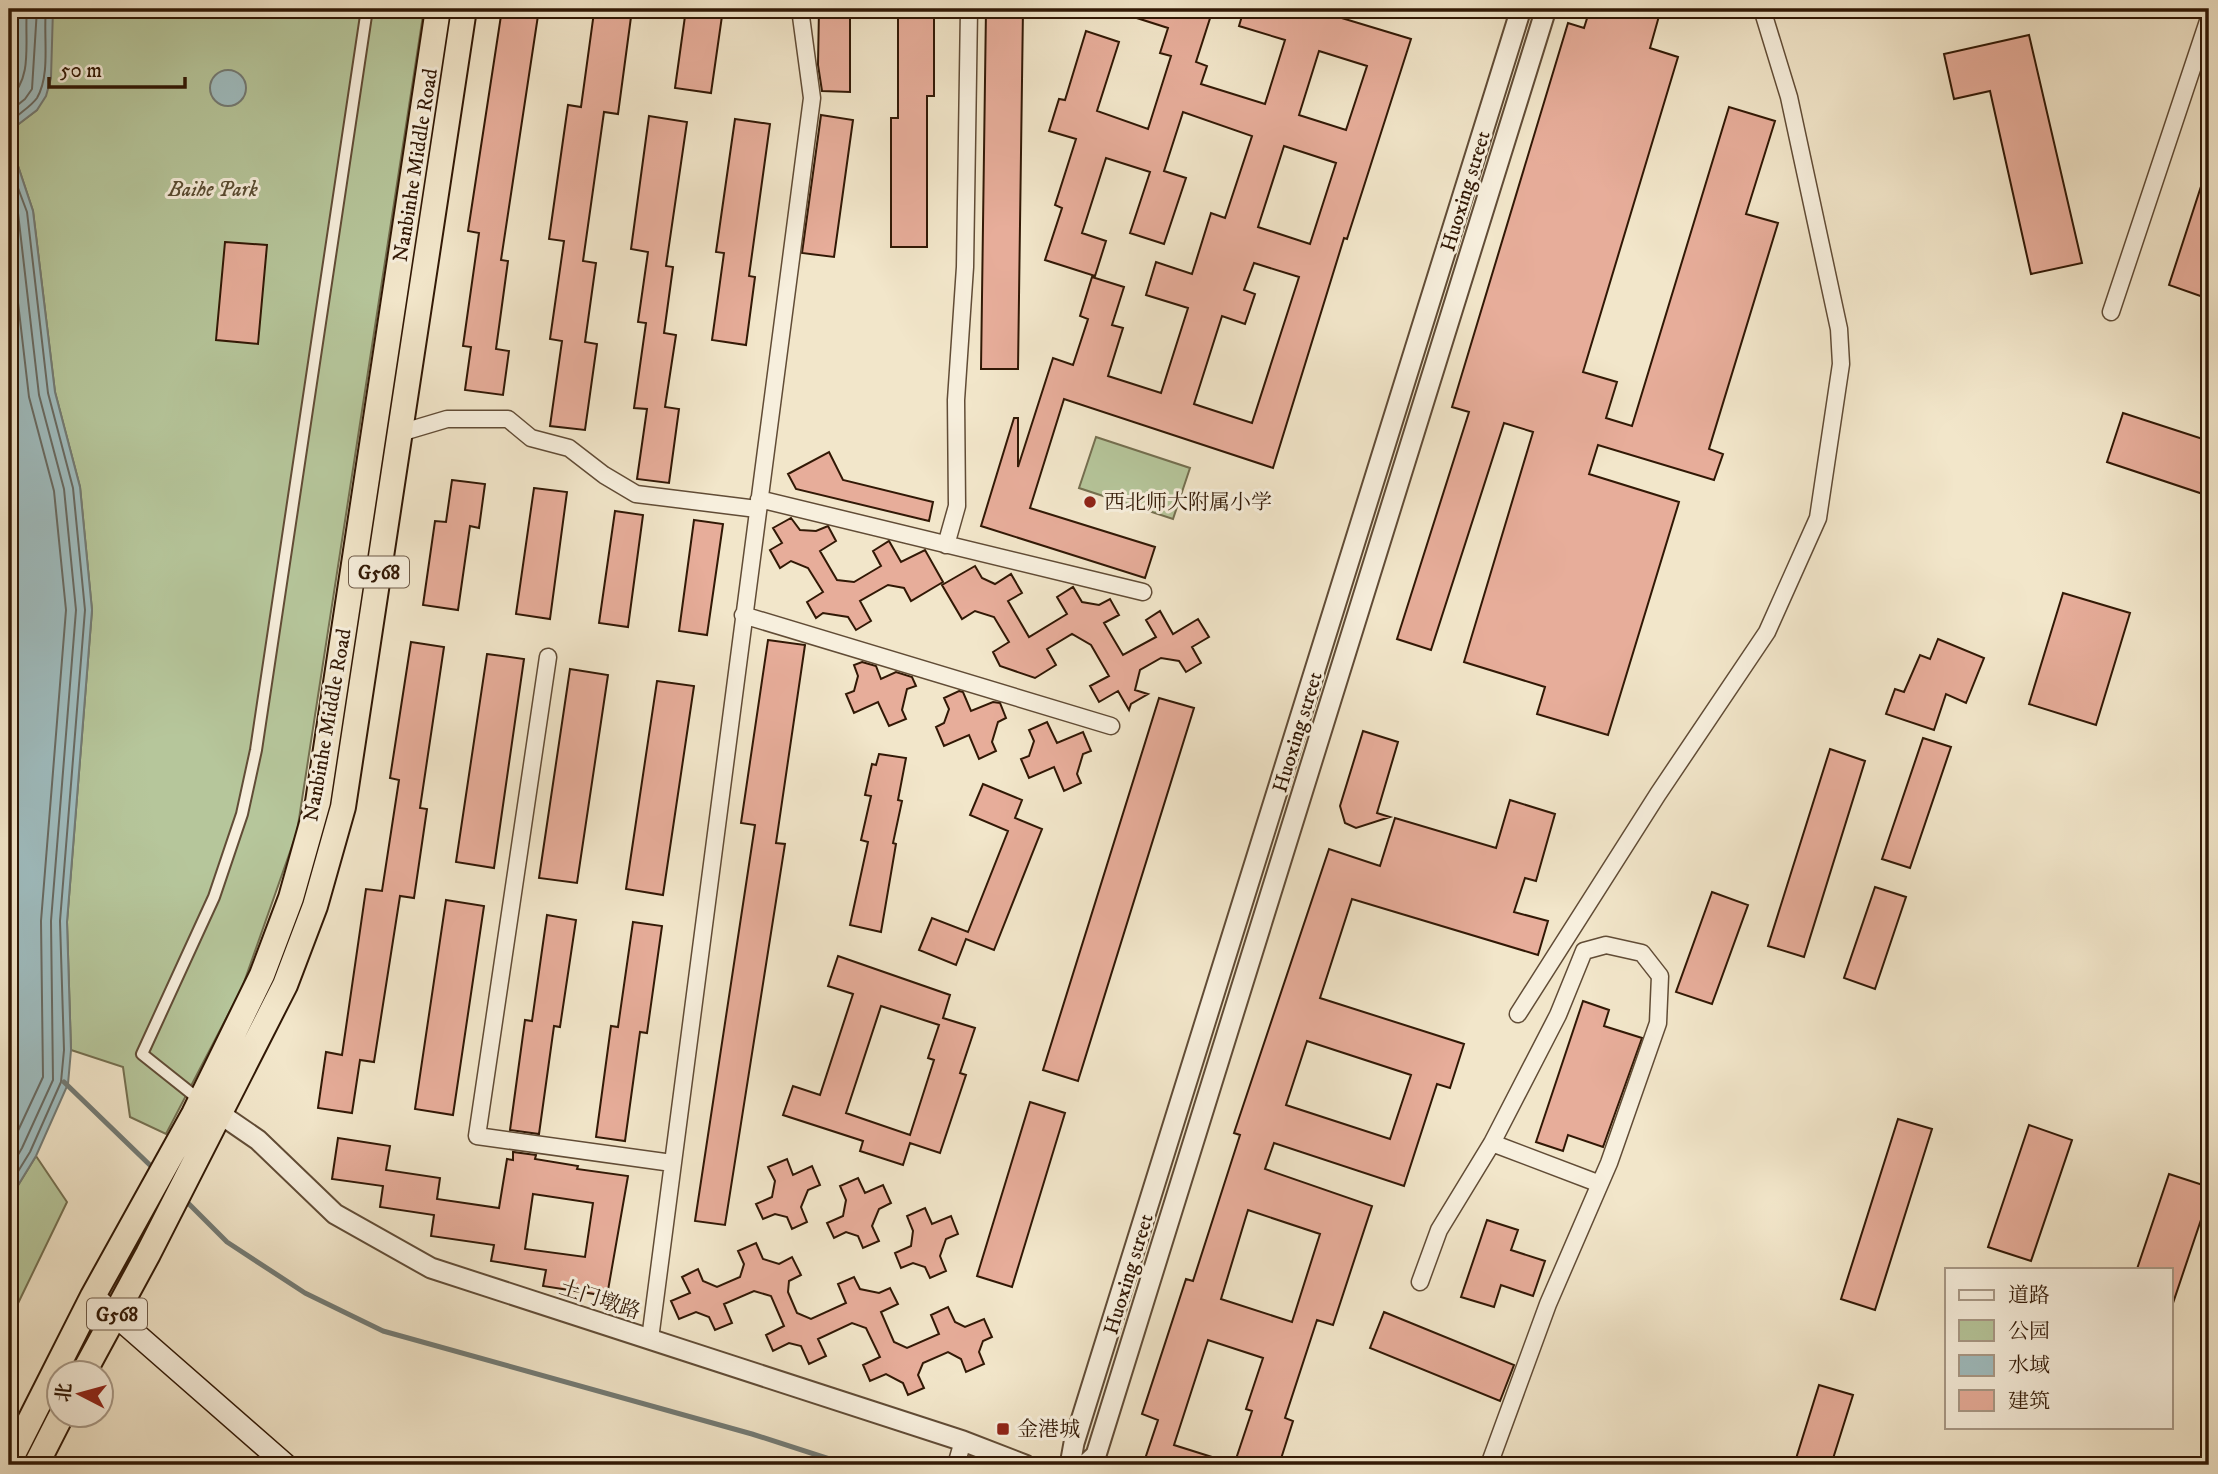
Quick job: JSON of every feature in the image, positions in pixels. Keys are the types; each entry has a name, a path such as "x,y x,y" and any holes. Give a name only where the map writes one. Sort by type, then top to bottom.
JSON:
{"highway":[{"name":"Nanbinhe Middle Road","path":"92,1358 197,1159 210,1107 290,898 318,802 438,9"},
{"name":"Nanbinhe Middle Road","path":"9,1462 93,1296 125,1243 174,1147 210,1107 285,985 315,906 343,807 464,9"},
{"path":"36,1465 55,1428"}],"main road":[{"path":"93,1296 286,1465"}],"street":[{"path":"210,1107 142,1054 214,897 242,814 256,750 367,9"},
{"path":"650,1339 813,97 800,9"},
{"path":"946,545 957,506 956,400 965,267 969,9"},
{"name":"Huoxing street","path":"1070,1465 1078,1430 1521,9"},
{"name":"Huoxing street","path":"1085,1465 1096,1455 1546,9"},
{"path":"1518,1014 1658,794 1767,632 1818,518 1842,365 1839,329 1789,97 1762,9"},
{"path":"2111,313 2209,18"},
{"path":"400,433 447,419 508,419 531,438 569,448 604,475 636,494 758,504 1143,592"},
{"path":"743,615 1111,726"},
{"path":"548,657 477,1136 672,1163"},
{"path":"1420,1282 1438,1230 1492,1143 1558,1015 1584,951 1606,945 1642,953 1660,976 1658,1023 1601,1184 1548,1304 1489,1465"},
{"name":"土门墩路","path":"210,1107 258,1140 335,1214 431,1268 963,1441 1026,1465"},
{"path":"1492,1143 1601,1184"},
{"path":"956,1465 963,1441"}],"green space":[{"name":"Baihe Park","path":"53,9 424,9 297,832 242,988 166,1134 130,1117 123,1067 71,1050 67,922 92,610 80,487 55,392 33,211 11,145 16,126 37,110"},
{"path":"1096,437 1190,468 1173,519 1079,488"},
{"path":"36,1156 67,1202 9,1322 9,1200"}],"water":[{"path":"9,9 53,9 51,78 46,96 37,110 16,126 11,145 33,211 55,392 80,487 92,610 67,922 71,1050 68,1084 36,1156 9,1200"},
{"path":"228,70 240,76 246,88 240,100 228,106 216,100 210,88 216,76"}],"building":[{"path":"502,9 539,9 501,260 508,261 496,349 509,351 503,395 465,390 471,347 463,346 479,233 468,231"},
{"path":"686,9 723,9 711,93 675,88"},
{"path":"819,9 850,9 850,92 822,91 818,65"},
{"path":"898,9 934,9 934,96 927,96 927,247 891,247 891,118 898,118"},
{"path":"986,9 1023,9 1018,369 981,369"},
{"path":"1119,9 1213,9 1196,62 1207,66 1201,84 1265,104 1285,40 1239,26 1244,9 1312,9 1411,39 1347,239 1344,238 1273,468 1064,399 1030,508 1155,547 1145,578 981,526 1014,418 1018,418 1018,467 1053,358 1073,365 1088,319 1080,316 1092,277 1124,287 1112,325 1123,328 1108,376 1161,393 1188,308 1146,295 1156,262 1192,274 1211,213 1225,218 1252,136 1183,112 1164,171 1186,178 1164,244 1130,233 1150,172 1106,158 1082,233 1106,241 1095,276 1045,260 1062,208 1055,205 1076,139 1049,131 1059,99 1065,100 1086,31 1119,42 1097,111 1148,129 1171,56 1160,53 1168,28 1118,12","holes":["1319,51 1367,66 1346,130 1299,115","1284,146 1336,163 1310,244 1258,227","1254,263 1299,277 1252,423 1194,404 1222,316 1245,324 1255,294 1244,290"]},
{"path":"1590,9 1661,9 1650,48 1678,57 1583,372 1617,382 1606,418 1632,426 1729,107 1775,121 1746,214 1778,223 1709,449 1723,454 1714,480 1598,445 1589,474 1679,502 1608,735 1537,714 1545,687 1464,662 1533,432 1504,423 1431,650 1397,639 1469,412 1452,407 1568,23 1584,28"},
{"path":"594,12 631,17 618,114 604,112 583,261 596,263 585,342 597,344 585,430 550,426 562,341 550,339 564,241 549,239 568,105 581,107"},
{"path":"2029,35 2082,263 2031,274 1990,91 1954,99 1944,54"},
{"path":"821,115 853,120 834,257 802,253"},
{"path":"649,116 687,122 666,266 673,267 664,333 676,335 665,407 679,409 669,483 637,479 647,409 634,408 646,323 638,322 648,252 631,249"},
{"path":"735,119 770,124 749,276 755,277 746,345 712,340 724,253 716,252"},
{"path":"2206,171 2209,172 2209,299 2169,285"},
{"path":"225,242 267,245 258,344 216,340"},
{"path":"2123,413 2209,441 2209,496 2107,462"},
{"path":"829,452 843,480 933,502 929,521 796,489 788,474"},
{"path":"452,480 485,484 479,528 470,526 458,610 423,605 435,521 446,522"},
{"path":"534,488 567,492 550,619 516,614"},
{"path":"615,511 643,515 628,627 599,623"},
{"path":"791,518 800,530 816,531 828,526 836,541 820,551 837,580 854,582 881,566 873,551 889,541 901,562 925,550 943,582 911,601 904,588 888,585 860,601 871,621 856,630 848,617 823,613 816,618 807,602 823,592 808,568 791,561 780,568 770,550 782,543 773,528"},
{"path":"694,520 723,524 707,635 679,631"},
{"path":"975,566 982,578 995,584 1011,574 1022,593 1008,601 1029,637 1067,614 1057,597 1073,587 1082,602 1099,605 1110,599 1119,615 1104,623 1123,655 1156,637 1146,620 1160,611 1173,634 1198,619 1209,637 1192,647 1201,663 1186,672 1179,661 1161,658 1140,670 1135,690 1148,694 1131,704 1129,710 1118,691 1099,702 1090,686 1109,676 1091,645 1072,634 1047,649 1056,665 1035,678 1000,666 993,652 1009,642 994,617 975,611 962,619 942,585"},
{"path":"2063,593 2130,613 2096,725 2029,704"},
{"path":"1938,639 1984,658 1966,703 1946,694 1934,730 1886,714 1895,689 1904,692 1920,655 1930,659"},
{"path":"768,640 805,645 776,843 785,844 725,1225 695,1221 755,825 741,823"},
{"path":"411,642 444,647 420,808 427,809 414,898 400,896 374,1062 360,1060 352,1113 318,1108 326,1052 342,1055 366,889 382,891 399,780 390,778"},
{"path":"487,654 524,659 494,868 456,862"},
{"path":"862,662 876,666 881,679 896,672 912,677 916,686 907,689 902,710 906,719 889,726 878,702 854,713 846,694 854,691 858,676 854,665"},
{"path":"570,669 608,675 577,883 539,878"},
{"path":"657,681 694,686 663,895 626,889"},
{"path":"959,691 963,692 971,711 993,702 1000,703 1006,718 998,722 992,742 996,751 979,759 969,735 944,746 936,727 944,723 949,709 944,698"},
{"path":"1159,698 1194,708 1078,1081 1043,1070"},
{"path":"1047,722 1057,743 1083,732 1091,751 1083,754 1077,774 1081,783 1064,791 1054,767 1029,778 1021,759 1029,756 1034,741 1029,730"},
{"path":"1363,731 1398,742 1377,813 1390,817 1356,828 1345,823 1340,806"},
{"path":"1923,738 1951,747 1910,868 1882,859"},
{"path":"1830,749 1865,761 1804,957 1768,946"},
{"path":"879,754 906,758 898,800 902,801 893,843 896,844 881,932 850,925 868,842 861,840 871,796 865,795 872,764 876,765"},
{"path":"983,784 1022,800 1015,818 1042,829 994,950 966,939 956,965 919,950 932,918 968,932 1008,831 970,815"},
{"path":"1510,800 1555,814 1536,881 1525,878 1514,912 1548,921 1538,955 1352,899 1320,998 1464,1044 1450,1088 1437,1084 1404,1186 1274,1143 1265,1169 1372,1206 1333,1325 1317,1320 1285,1418 1293,1421 1279,1465 1234,1465 1252,1411 1246,1409 1263,1358 1208,1340 1174,1445 1228,1462 1228,1465 1143,1465 1158,1420 1142,1414 1186,1279 1193,1281 1240,1135 1234,1133 1329,849 1380,866 1395,818 1496,848","holes":["1307,1041 1411,1075 1390,1139 1286,1105","1248,1210 1320,1234 1292,1322 1221,1299"]},
{"path":"1875,887 1906,897 1875,989 1844,978"},
{"path":"1712,892 1748,905 1712,1004 1676,992"},
{"path":"446,900 484,906 453,1115 415,1109"},
{"path":"547,915 576,920 560,1027 554,1026 539,1134 510,1130 525,1020 532,1021"},
{"path":"633,922 662,926 647,1033 640,1032 625,1141 596,1137 611,1026 618,1027"},
{"path":"838,956 950,995 943,1018 975,1028 960,1073 966,1075 940,1153 910,1143 903,1165 860,1151 863,1141 783,1115 793,1086 820,1095 853,994 828,986","holes":["881,1006 939,1025 928,1058 934,1060 910,1135 846,1113"]},
{"path":"1583,1001 1609,1010 1604,1026 1642,1038 1603,1147 1568,1135 1563,1151 1536,1142"},
{"path":"1030,1102 1065,1113 1012,1287 977,1276"},
{"path":"1898,1119 1932,1129 1875,1310 1841,1299"},
{"path":"2029,1125 2072,1140 2031,1261 1988,1247"},
{"path":"338,1138 390,1146 386,1170 440,1178 437,1199 499,1208 507,1159 513,1160 513,1152 536,1155 535,1159 578,1166 577,1169 628,1176 607,1296 543,1286 546,1270 491,1261 494,1245 431,1236 434,1215 380,1207 383,1186 332,1179","holes":["533,1194 593,1203 585,1257 525,1249"]},
{"path":"787,1159 793,1175 812,1166 820,1185 808,1190 801,1207 807,1222 792,1229 787,1217 775,1214 763,1219 756,1204 772,1197 775,1181 768,1167"},
{"path":"2169,1174 2209,1187 2209,1196 2173,1303 2172,1268 2137,1268"},
{"path":"858,1178 865,1193 883,1185 891,1203 879,1209 872,1226 879,1241 863,1248 858,1236 846,1232 834,1238 827,1223 843,1216 846,1200 840,1186"},
{"path":"925,1208 932,1224 951,1216 958,1234 946,1239 940,1256 946,1271 930,1278 925,1267 913,1263 901,1268 895,1253 911,1246 913,1231 907,1216"},
{"path":"1487,1220 1518,1230 1511,1250 1545,1261 1533,1296 1501,1285 1494,1307 1461,1297"},
{"path":"756,1243 763,1259 779,1264 792,1257 801,1275 789,1281 788,1292 797,1313 811,1319 846,1303 838,1284 854,1277 860,1289 879,1293 890,1288 898,1304 881,1312 894,1342 907,1348 939,1334 931,1315 948,1307 955,1322 965,1327 984,1319 992,1337 983,1341 979,1352 984,1364 966,1372 961,1359 948,1352 923,1363 918,1375 924,1388 908,1395 903,1383 886,1374 870,1381 863,1365 880,1357 866,1328 852,1323 818,1339 826,1356 809,1364 801,1346 789,1343 773,1351 766,1335 784,1326 771,1296 754,1291 724,1304 732,1323 715,1330 709,1317 696,1312 679,1319 671,1301 690,1293 682,1277 698,1269 703,1281 717,1287 740,1277 744,1264 738,1251"},
{"path":"1384,1312 1514,1365 1500,1401 1370,1348"},
{"path":"1819,1385 1853,1395 1831,1465 1794,1465"}],"waterway":[{"path":"64,1082 155,1170"},
{"path":"184,1199 227,1242 305,1293 383,1331 752,1434 848,1465"}],"place":[{"name":"西北师大附属小学","path":"1090,502"},
{"name":"金港城","path":"1003,1429"}]}
